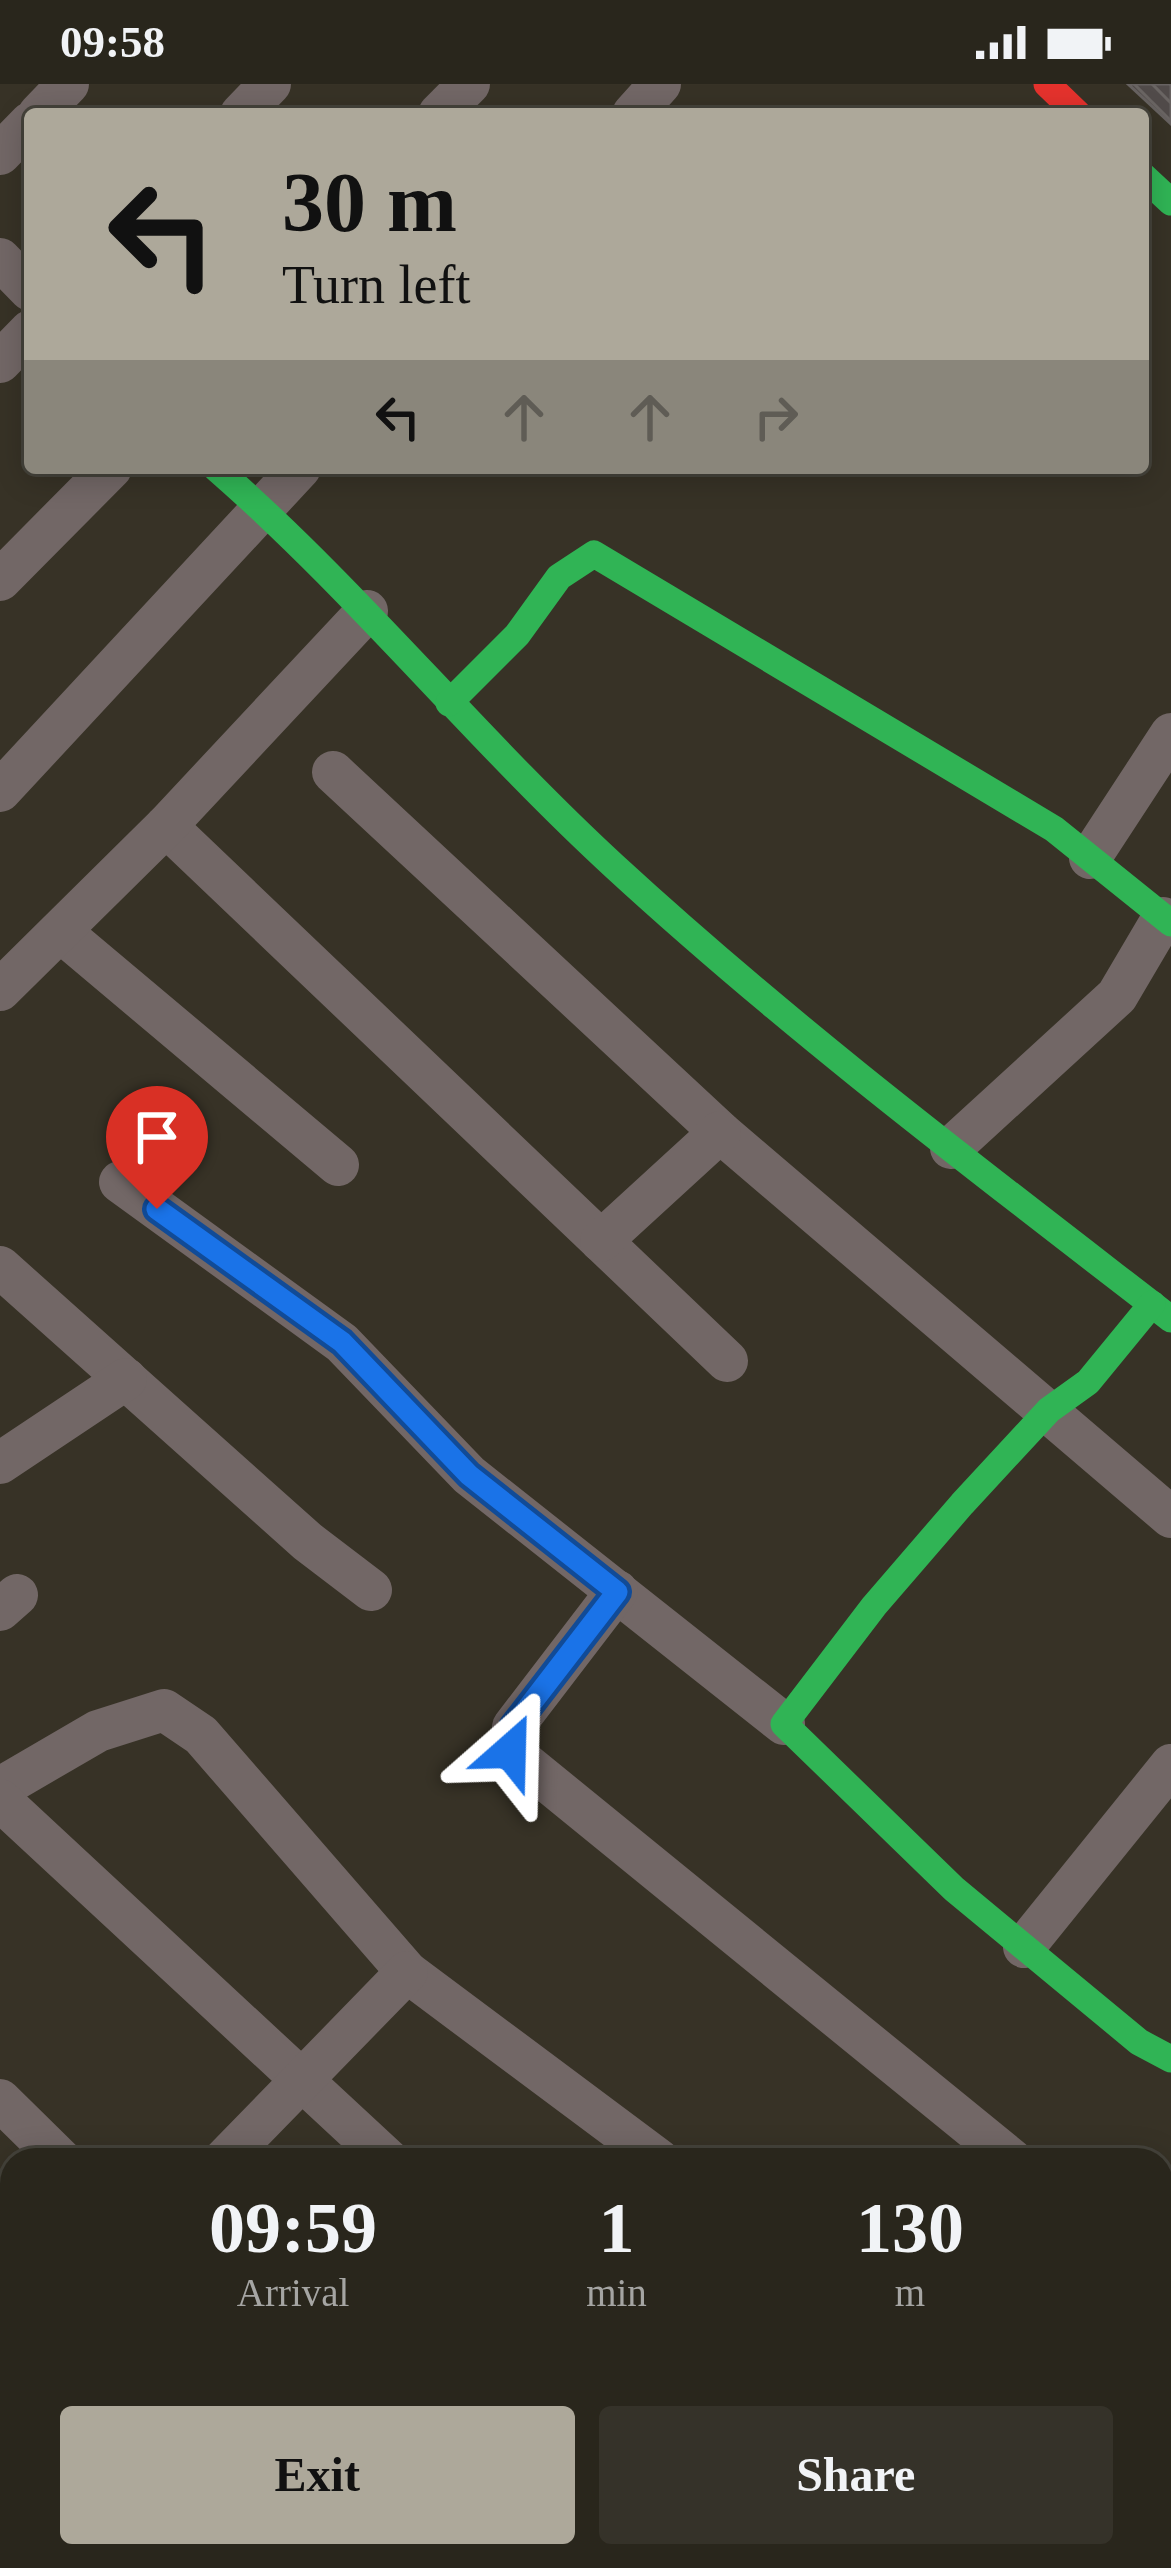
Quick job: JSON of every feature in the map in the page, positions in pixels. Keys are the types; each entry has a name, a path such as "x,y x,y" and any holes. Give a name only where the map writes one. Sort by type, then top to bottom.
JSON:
{"street":[{"path":"45,108 68,84"},
{"path":"247,108 270,84"},
{"path":"445,108 469,84"},
{"path":"638,108 660,84"},
{"path":"1046,84 1072,108"},
{"path":"0,154 24,129"},
{"path":"1149,182 1171,202"},
{"path":"0,259 24,284"},
{"path":"0,362 24,337"},
{"path":"0,580 105,474"},
{"path":"223,474 367,611 449,703 614,865 951,1148 1166,1315 1049,1410 874,1606 784,1724"},
{"path":"0,790 294,474"},
{"path":"449,703 517,635 559,578 594,554 1054,830 1167,920 1117,996 951,1148"},
{"path":"0,990 166,826 367,611"},
{"path":"1090,858 1171,734"},
{"path":"332,772 719,1132 1171,1517"},
{"path":"166,826 727,1360"},
{"path":"61,932 338,1165"},
{"path":"601,1240 719,1132"},
{"path":"120,1182 342,1342 469,1475 784,1724 954,1888 1139,2042 1170,2058"},
{"path":"0,1267 308,1542 371,1590"},
{"path":"0,1462 126,1378"},
{"path":"617,1592 513,1727 510,1751 997,2148"},
{"path":"0,1789 98,1731 164,1710 201,1735 407,1972 643,2148"},
{"path":"1024,1947 1146,1789 1171,1765"},
{"path":"0,1800 375,2148"},
{"path":"236,2148 407,1972"},
{"path":"0,2100 49,2148"}],"building":[{"path":"1128,84 1171,84 1171,124"}],"traffic: fast":[{"path":"1149,182 1171,202"},
{"path":"223,474 319,565 563,818 681,926 888,1098 1171,1319"},
{"path":"449,703 517,635 559,577 594,554 1054,829 1171,923"},
{"path":"1152,1304 1088,1382 1049,1410 962,1504 874,1606 784,1724 954,1889 1139,2042 1171,2059"}],"traffic: jam":[{"path":"1047,84 1072,108"}],"route":[{"path":"157,1209 342,1342 469,1475 617,1592 513,1727 510,1751"}]}
